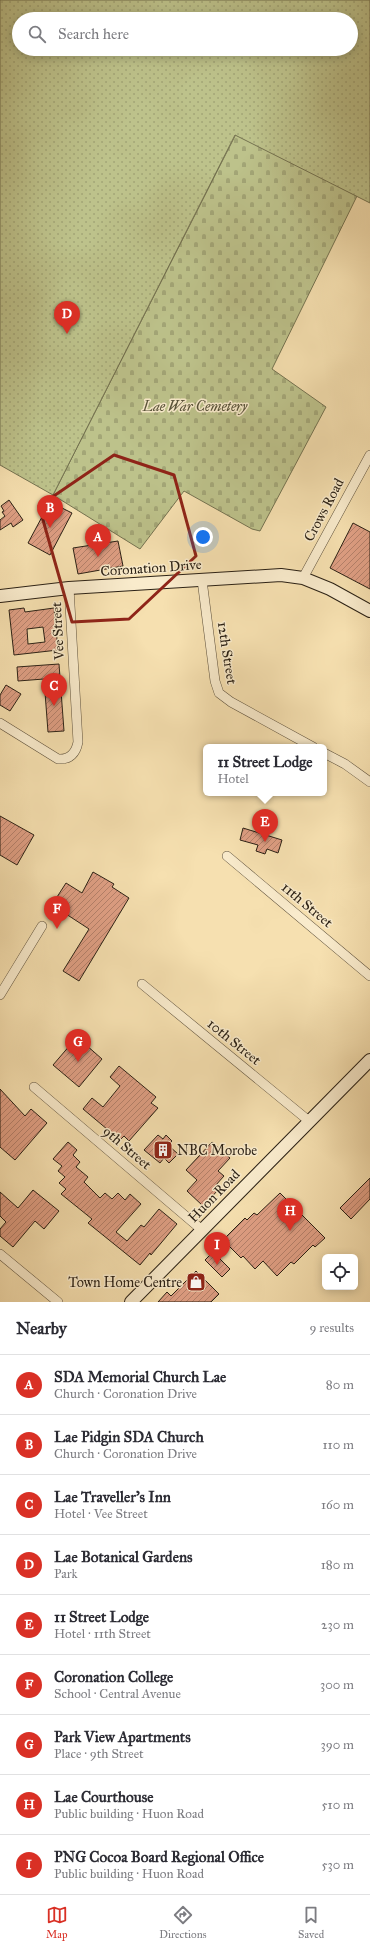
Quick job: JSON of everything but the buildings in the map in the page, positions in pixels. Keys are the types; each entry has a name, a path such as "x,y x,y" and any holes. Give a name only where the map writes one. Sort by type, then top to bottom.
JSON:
{"street":[{"name":"Crows Road","path":"303,578 370,455"},
{"name":"Coronation Drive","path":"0,596 69,588 281,575 303,578 330,589 370,611"},
{"name":"12th Street","path":"202,580 215,681 219,694 308,744"},
{"name":"Vee Street","path":"0,723 58,759 66,758 75,753 78,742 69,588"},
{"path":"327,755 345,764 370,782"},
{"name":"11th Street","path":"226,856 370,976"},
{"path":"0,995 42,926"},
{"name":"10th Street","path":"142,984 309,1121"},
{"name":"Huon Road","path":"131,1302 370,1060"},
{"name":"9th Street","path":"34,1087 202,1230"},
{"path":"0,1254 58,1302"}],"highlighted area":[{"path":"114,455 174,475 196,556 129,619 72,622 39,506"}],"green space":[{"path":"0,0 370,0 370,203 235,135 53,495 0,465"},
{"name":"Lae War Cemetery","path":"236,134 357,196 272,369 326,407 260,531 252,529 184,491 140,549 53,495"}],"place":[{"name":"Lae Botanical Gardens","path":"67,334"},
{"name":"Lae Pidgin SDA Church","path":"50,528"},
{"name":"SDA Memorial Church Lae","path":"98,557"},
{"name":"Lae Traveller's Inn","path":"54,706"},
{"name":"11 Street Lodge","path":"265,842"},
{"name":"Coronation College","path":"57,929"},
{"name":"Park View Apartments","path":"78,1062"},
{"name":"NBC Morobe","path":"163,1150"},
{"name":"Lae Courthouse","path":"290,1231"},
{"name":"PNG Cocoa Board Regional Office","path":"217,1265"},
{"name":"Town Home Centre","path":"196,1282"}]}
